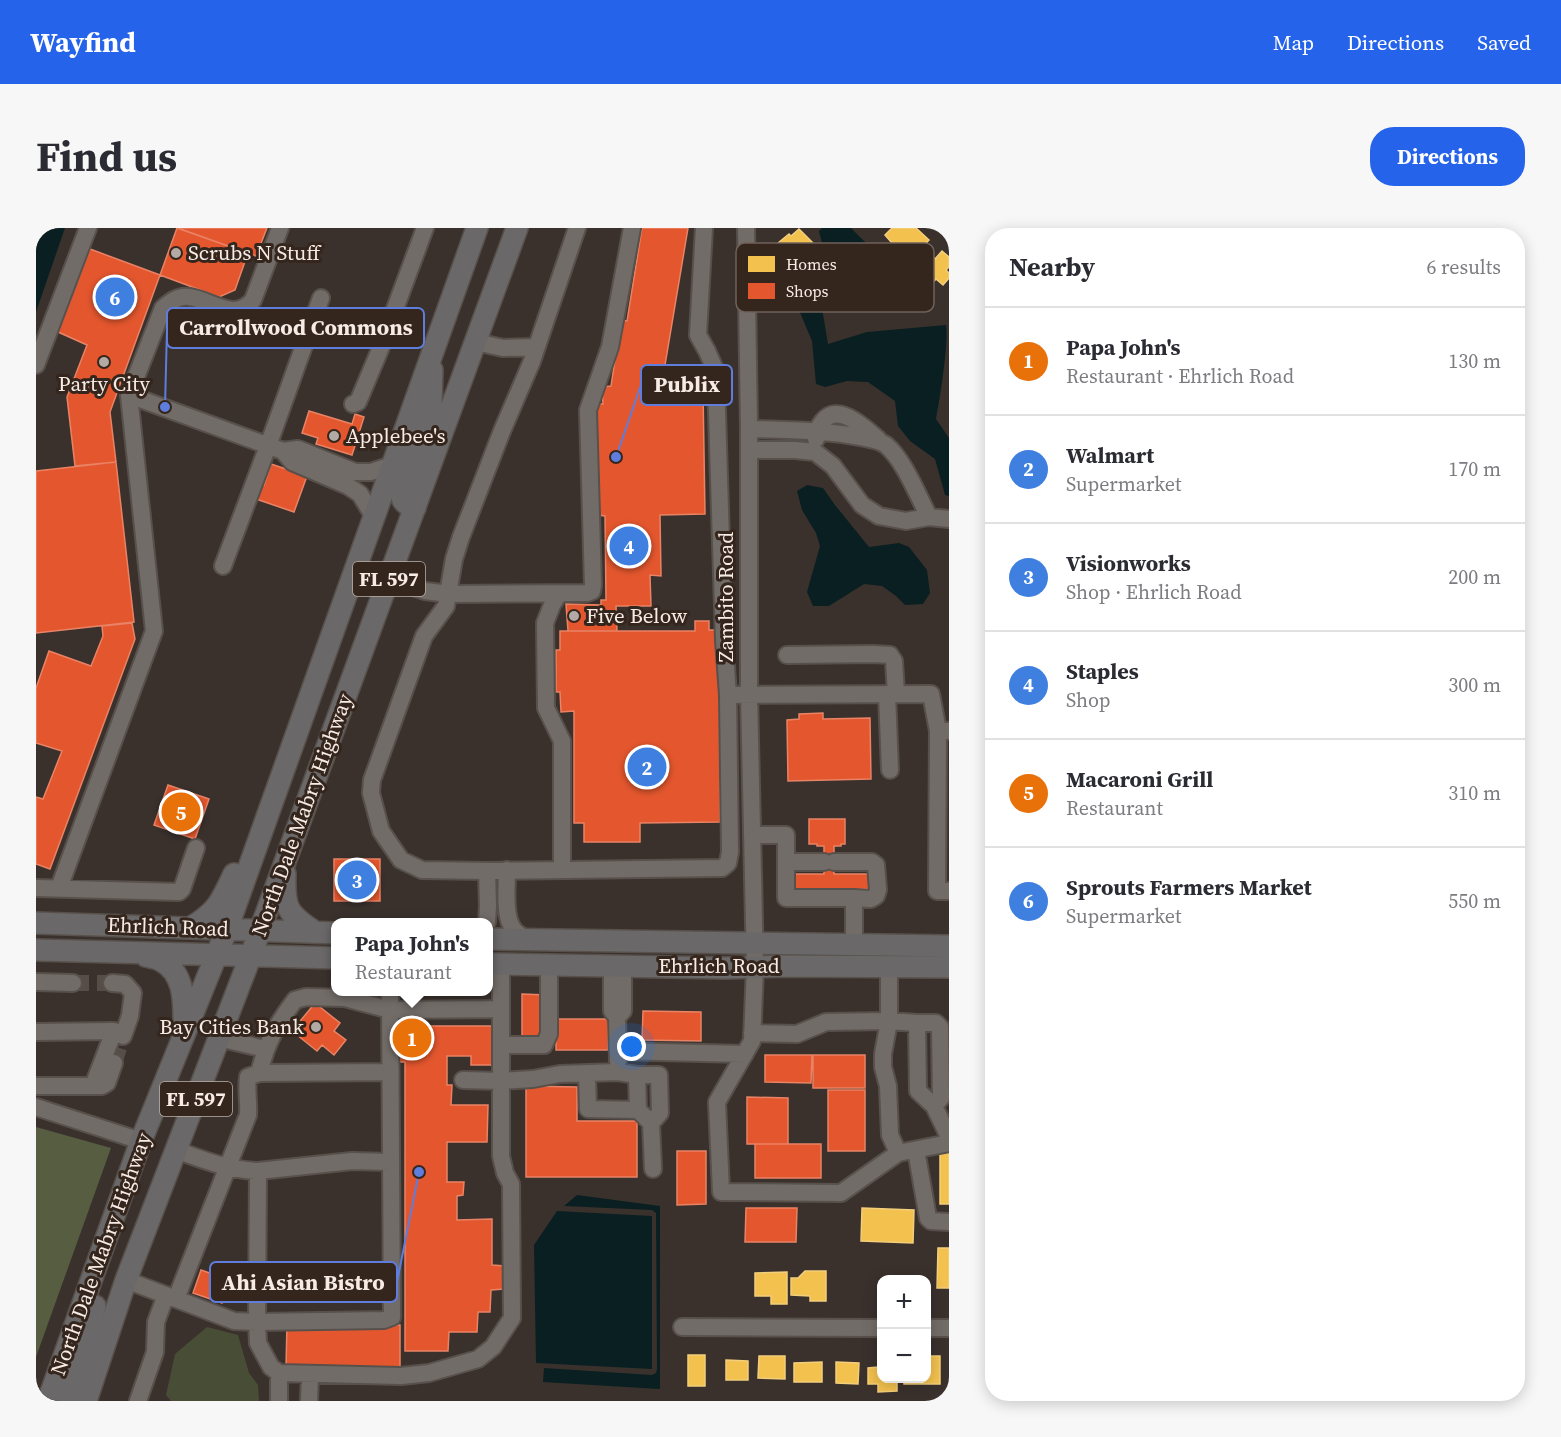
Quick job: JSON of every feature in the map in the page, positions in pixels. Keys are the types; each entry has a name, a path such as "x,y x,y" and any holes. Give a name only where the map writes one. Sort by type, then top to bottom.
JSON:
{"main road":[{"name":"North Dale Mabry Highway","path":"48,1401 141,1141 218,955 477,228"},
{"name":"North Dale Mabry Highway","path":"86,1401 126,1280 251,955 517,228"},
{"path":"415,508 406,504 401,494 431,405 433,351"},
{"path":"190,928 210,915 222,899 258,819 272,802"},
{"path":"286,858 287,908 300,922 325,932"},
{"name":"Ehrlich Road","path":"36,923 325,932"},
{"name":"Ehrlich Road","path":"493,939 949,946"},
{"name":"Ehrlich Road","path":"36,950 331,957"},
{"path":"134,953 161,961 173,971 180,983 184,1002 184,1036"},
{"name":"Ehrlich Road","path":"495,965 726,968 949,967"},
{"path":"67,1401 95,1310 95,1299 89,1285"}],"street":[{"path":"36,365 88,228"},
{"path":"59,888 154,631 129,395 163,308 171,301 182,297 190,297 226,309 248,306 253,300 280,228"},
{"path":"352,404 358,402 367,382 425,228"},
{"path":"577,228 532,361 461,537 454,559 444,611 424,636 372,780 371,793 381,831 401,860 422,870 722,867 728,863 730,852 728,695 724,640 716,380 711,359 698,334 704,228"},
{"path":"389,579 425,591 449,594 559,594 592,591 588,410 610,347 632,228"},
{"name":"Zambito Road","path":"746,228 746,243"},
{"path":"223,566 276,448 321,298"},
{"name":"Zambito Road","path":"747,312 749,694 755,967 752,1041 717,1102 721,1192 841,1193 898,1154"},
{"path":"476,342 503,348 536,348"},
{"path":"129,395 276,448 298,449 355,472 371,472 392,465"},
{"path":"815,452 816,431 825,418 835,414 844,415 863,426 900,460 928,517"},
{"path":"749,429 816,431"},
{"path":"276,448 292,462 348,486 360,494 374,516"},
{"path":"749,450 815,452 833,466 862,505 879,516 906,520 928,517 949,519"},
{"path":"559,594 545,623 546,708 562,741 562,870"},
{"path":"787,655 873,654 890,656 894,661 890,770"},
{"path":"728,695 931,694 943,731 937,891 949,891"},
{"path":"752,835 786,835 786,862 786,898 871,899 876,896 878,890 876,865 872,861 786,862"},
{"path":"36,888 179,892 196,848"},
{"path":"507,870 508,914 511,926 522,937 530,940"},
{"path":"487,871 487,918"},
{"path":"854,898 854,945"},
{"path":"258,1171 256,1322 258,1343 271,1367 279,1373 401,1376 429,1373 478,1359 493,1347 512,1318 511,1184 504,1173 501,1156 501,1009 495,965"},
{"path":"501,1045 544,1045 549,1034 549,966"},
{"path":"617,966 612,1011 617,1017 618,1072"},
{"path":"889,967 888,1021 883,1067 888,1086 890,1135 898,1154 949,1143"},
{"path":"36,982 73,983"},
{"path":"112,983 125,984 133,993 130,1016 123,1036"},
{"path":"259,1073 266,1049 279,1022 295,1000 331,996"},
{"path":"348,996 390,1010 501,1009"},
{"path":"126,1280 234,1320 256,1322 384,1320 392,1317 390,996"},
{"path":"752,1033 797,1034 825,1022 917,1023 918,1091 934,1106 949,1137"},
{"path":"36,1032 114,1031 109,1059 93,1086 36,1086"},
{"path":"219,1038 266,1049"},
{"path":"618,1051 745,1054"},
{"path":"138,1401 155,1352 156,1322 171,1297 228,1168 248,1115 249,1101 246,1088 249,1077 259,1073 390,1071"},
{"path":"462,1080 501,1081 560,1074 618,1072 659,1075 660,1113 651,1122"},
{"path":"587,1073 588,1109 638,1110 651,1122 653,1169"},
{"path":"637,1075 638,1110"},
{"path":"36,1107 141,1141"},
{"path":"176,1150 243,1171 352,1161 392,1162"},
{"path":"916,1150 928,1218 931,1221 949,1222"},
{"path":"682,1327 877,1328"},
{"path":"931,1328 949,1328"},
{"path":"279,1373 279,1401"},
{"path":"309,1401 310,1374"}],"green space":[{"path":"36,1127 111,1148 36,1357"},
{"path":"207,1327 238,1335 249,1373 258,1385 259,1401 171,1401 166,1395 175,1354"}],"water":[{"path":"36,228 65,228 36,312"},
{"path":"822,228 851,228 866,243 822,243 819,231"},
{"path":"800,312 823,312 828,344 867,332 946,325 945,357 936,419 949,438 949,496 945,495 935,459 910,441 898,426 895,401 868,382 847,381 825,387 816,384 812,341"},
{"path":"807,485 823,488 869,547 899,543 909,547 927,570 930,593 923,604 905,605 882,586 864,584 829,606 813,606 807,592 820,546 816,533 802,510 797,491"},
{"path":"577,1195 660,1206 659,1389 543,1382 544,1368 652,1375 657,1369 656,1213 652,1210 564,1206"},
{"path":"557,1211 652,1216 652,1369 536,1363 534,1245"}],"building: Homes":[{"path":"892,228 916,228 929,240 926,243 892,243 885,235"},
{"path":"799,229 813,243 778,243 789,234 791,236"},
{"path":"942,251 949,257 949,267 946,270 949,278 943,285 936,279 934,281 935,259"},
{"path":"940,1153 949,1153 949,1204 940,1204"},
{"path":"862,1208 914,1210 913,1243 861,1241"},
{"path":"938,1248 949,1248 949,1288 937,1288"},
{"path":"805,1271 826,1271 826,1301 810,1301 810,1296 791,1295 791,1278 798,1278"},
{"path":"787,1272 787,1304 771,1304 771,1296 755,1296 755,1273"},
{"path":"688,1355 705,1355 705,1386 688,1386"},
{"path":"759,1356 785,1356 785,1379 758,1378"},
{"path":"931,1356 940,1356 940,1384 904,1384 931,1383"},
{"path":"726,1360 748,1361 748,1380 726,1380"},
{"path":"822,1362 822,1382 794,1382 794,1363"},
{"path":"836,1362 859,1363 858,1384 836,1383"},
{"path":"877,1367 877,1383 897,1383 897,1391 878,1392 878,1384 868,1384 868,1368"}],"building: Shops":[{"path":"177,228 248,253 235,290 219,297 160,275"},
{"path":"178,228 267,228 256,256"},
{"path":"642,228 688,228 661,389 703,390 705,514 660,515 661,576 650,575 651,606 616,606 617,631 568,631 566,604 601,605 601,600 606,600 605,516 597,515 597,404 603,404 602,387 611,386 621,320 627,321"},
{"path":"90,249 160,275 110,412 116,462 75,466 67,397 87,345 58,332"},
{"name":"Applebee's","path":"309,411 352,424 355,414 364,417 352,455 316,444 318,438 302,433"},
{"path":"116,462 134,622 36,633 36,471"},
{"path":"271,464 307,476 294,512 256,499 261,484 264,485"},
{"path":"695,621 709,621 709,630 719,630 720,822 640,823 640,842 584,842 584,823 574,823 574,711 561,712 560,692 556,692 556,650 560,650 560,631 695,631"},
{"path":"132,623 135,639 50,869 36,864 36,797 43,799 62,751 36,743 36,688 49,651 91,666 103,636 102,626"},
{"path":"823,713 823,719 870,718 871,779 788,781 787,720 799,719 799,714"},
{"path":"168,785 209,799 195,839 154,825"},
{"path":"809,819 845,819 845,844 834,846 834,874 874,874 874,889 793,890 793,874 824,874 824,846 809,844"},
{"path":"334,859 380,859 380,901 334,901"},
{"path":"522,994 547,995 546,1036 522,1036"},
{"name":"Bay Cities Bank","path":"315,1003 340,1023 334,1031 346,1040 334,1055 322,1045 317,1051 292,1031"},
{"path":"643,1011 701,1012 701,1041 642,1040"},
{"path":"556,1019 608,1019 608,1050 556,1050"},
{"path":"400,1026 493,1026 492,1065 471,1065 471,1056 447,1056 447,1085 452,1085 451,1105 488,1105 487,1142 447,1142 447,1182 464,1182 463,1195 457,1196 457,1220 492,1219 492,1265 505,1266 504,1289 491,1290 490,1312 478,1312 477,1332 449,1332 448,1351 405,1351 405,1062 400,1062"},
{"path":"765,1055 812,1055 811,1083 765,1082"},
{"path":"813,1055 865,1055 865,1088 813,1088"},
{"path":"526,1086 577,1087 577,1121 637,1121 637,1177 526,1177"},
{"path":"828,1090 865,1090 865,1151 828,1151"},
{"path":"747,1097 788,1098 788,1144 747,1144"},
{"path":"755,1144 821,1144 821,1178 755,1178"},
{"path":"677,1151 706,1151 706,1204 677,1205"},
{"path":"746,1208 797,1208 796,1242 745,1242"},
{"path":"201,1270 230,1280 227,1288 234,1290 232,1298 224,1295 222,1303 193,1293"},
{"path":"287,1323 400,1325 400,1369 286,1368"}],"tunnel":[{"path":"73,983 112,983"},
{"path":"114,1063 123,1036"}],"place":[{"name":"Scrubs N Stuff","path":"176,253"},
{"name":"Sprouts Farmers Market","path":"115,297"},
{"name":"Party City","path":"104,362"},
{"name":"Carrollwood Commons","path":"165,407"},
{"name":"Applebee's","path":"334,436"},
{"name":"Publix","path":"616,457"},
{"name":"Staples","path":"629,546"},
{"name":"Five Below","path":"574,616"},
{"name":"Walmart","path":"647,767"},
{"name":"Macaroni Grill","path":"181,812"},
{"name":"Visionworks","path":"357,880"},
{"name":"Bay Cities Bank","path":"316,1027"},
{"name":"Papa John's","path":"412,1038"},
{"name":"Ahi Asian Bistro","path":"419,1172"}]}
